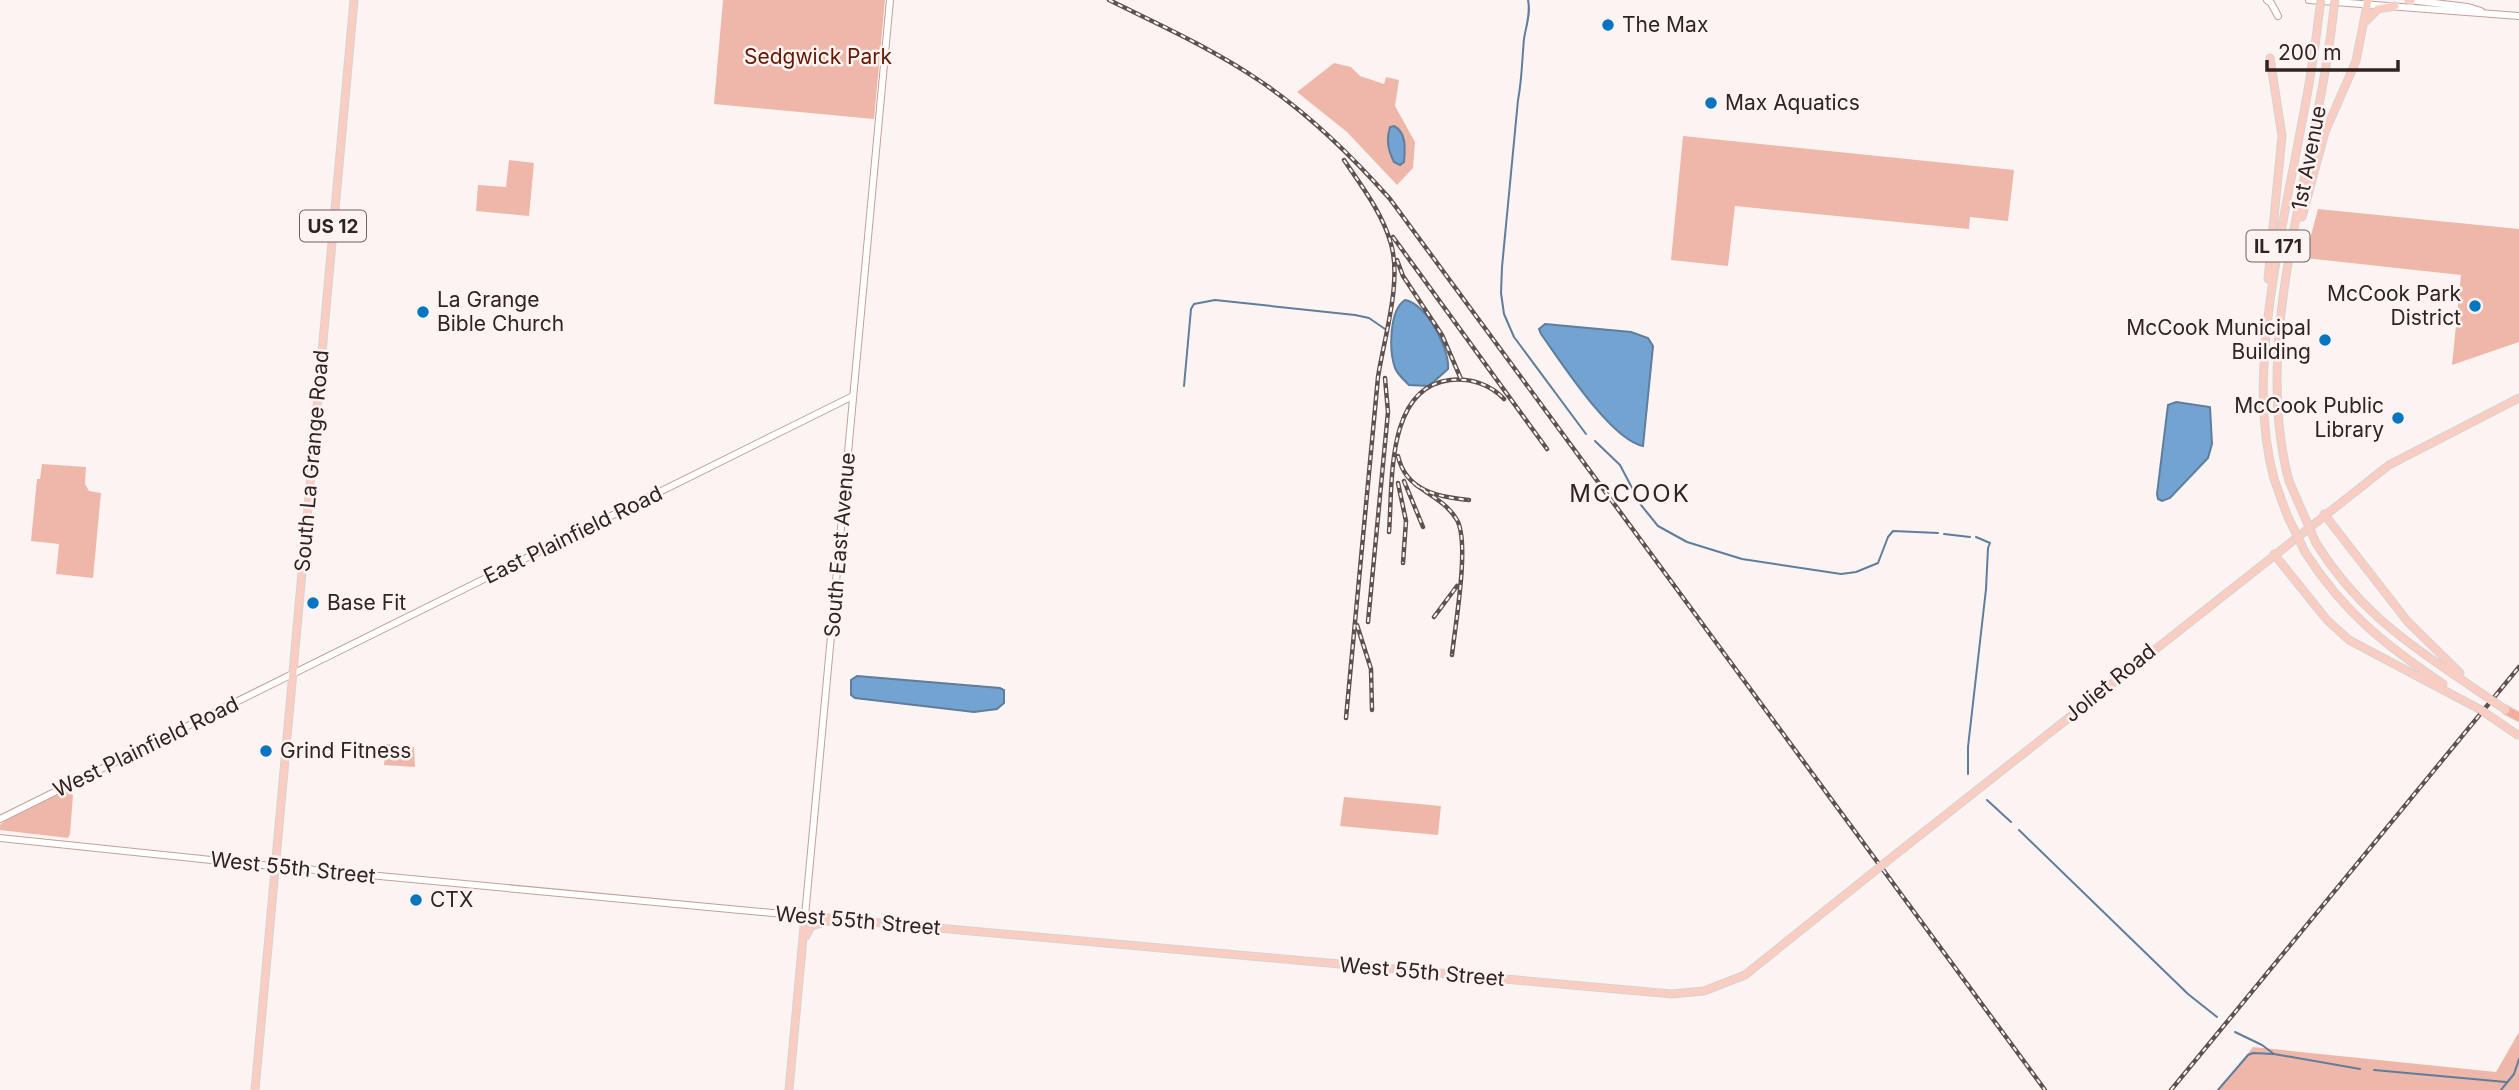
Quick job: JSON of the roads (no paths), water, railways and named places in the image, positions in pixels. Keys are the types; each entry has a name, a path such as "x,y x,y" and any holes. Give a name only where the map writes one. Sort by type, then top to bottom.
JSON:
{"highway":[{"path":"2506,710 2519,718"}],"main road":[{"name":"South La Grange Road","path":"255,1090 354,0"},
{"name":"South East Avenue","path":"789,1090 890,0"},
{"path":"2267,0 2278,16"},
{"path":"2309,0 2367,2 2468,14 2519,16"},
{"name":"1st Avenue","path":"2321,0 2309,84 2274,271 2265,352 2263,420 2274,479 2287,515 2305,552 2325,581 2359,621 2389,647 2444,687"},
{"name":"1st Avenue","path":"2335,0 2281,322 2276,403 2279,436 2289,481 2316,543 2340,578 2375,617 2400,638 2458,675"},
{"path":"2409,0 2468,7 2486,13"},
{"path":"2288,269 2322,139 2356,61 2367,2"},
{"path":"2364,25 2374,12 2395,6"},
{"path":"2265,352 2266,297 2282,136 2270,58"},
{"name":"East Plainfield Road","path":"292,675 853,396"},
{"name":"Joliet Road","path":"1715,988 1757,967 2324,514 2403,456 2519,398"},
{"path":"2324,514 2419,635 2458,675 2506,710"},
{"path":"2274,554 2327,620 2348,640 2444,687 2519,736"},
{"name":"West Plainfield Road","path":"0,819 292,675"},
{"name":"West 55th Street","path":"1,837 276,867 1648,993 1688,993 1715,988"},
{"path":"801,961 811,926 840,919"}],"water":[{"path":"1394,126 1401,133 1404,142 1404,162 1400,165 1394,162 1388,145 1390,127"},
{"path":"1405,300 1421,309 1428,318 1441,339 1448,360 1448,369 1429,386 1409,385 1395,368 1392,352 1393,321"},
{"path":"1545,324 1631,332 1648,338 1653,346 1643,446 1630,441 1616,430 1588,398 1541,334 1539,329"},
{"path":"2176,402 2210,407 2212,444 2208,458 2170,498 2162,501 2157,494 2168,405"},
{"path":"857,676 1000,688 1004,690 1004,703 997,709 974,712 855,698 851,695 851,680"}],"waterway":[{"path":"1528,0 1529,15 1524,39 1501,293 1504,314 1514,337 1586,434"},
{"path":"1184,386 1191,309 1194,304 1215,300 1355,315 1369,318 1385,329"},
{"path":"1595,441 1620,465 1641,505 1658,526 1687,542 1742,559 1841,574 1856,572 1878,563 1893,531 1938,533"},
{"path":"1944,534 1970,537"},
{"path":"1968,774 1968,747 1990,543 1976,537"},
{"path":"1987,800 2011,822"},
{"path":"2019,830 2188,994 2217,1017"},
{"path":"2235,1032 2274,1054 2360,1069"},
{"path":"2218,1090 2248,1055 2273,1054"},
{"path":"2501,1090 2514,1074 2519,1059"},
{"path":"2374,1070 2506,1082"}],"railway":[{"path":"1109,0 1205,48 1278,94 1329,136 1390,199 2045,1090"},
{"path":"1344,160 1383,222 1394,259 1391,310 1378,377 1346,718"},
{"path":"1393,237 1547,449"},
{"path":"1397,260 1403,276 1442,335 1461,379"},
{"path":"1368,622 1388,412 1385,378"},
{"path":"1389,532 1397,441 1403,419 1414,400 1429,387 1450,380 1472,381 1486,386 1504,399"},
{"path":"1398,456 1402,468 1416,485 1435,494 1469,500"},
{"path":"1404,481 1423,527"},
{"path":"1398,483 1406,521 1403,563"},
{"path":"1416,485 1449,509 1461,531 1462,565 1452,655"},
{"path":"1434,617 1457,586"},
{"path":"1357,625 1371,669 1372,710"},
{"path":"2171,1090 2519,667"}],"place":[{"name":"The Max","path":"1608,25"},
{"name":"Max Aquatics","path":"1711,103"},
{"name":"McCook Park District","path":"2475,306"},
{"name":"La Grange Bible Church","path":"423,312"},
{"name":"McCook Municipal Building","path":"2325,340"},
{"name":"McCook Public Library","path":"2398,418"},
{"name":"Base Fit","path":"313,603"},
{"name":"Grind Fitness","path":"266,751"},
{"name":"CTX","path":"416,900"}],"district":[{"name":"MCCOOK","path":"1630,494"}],"park label":[{"name":"Sedgwick Park","path":"818,57"}]}
